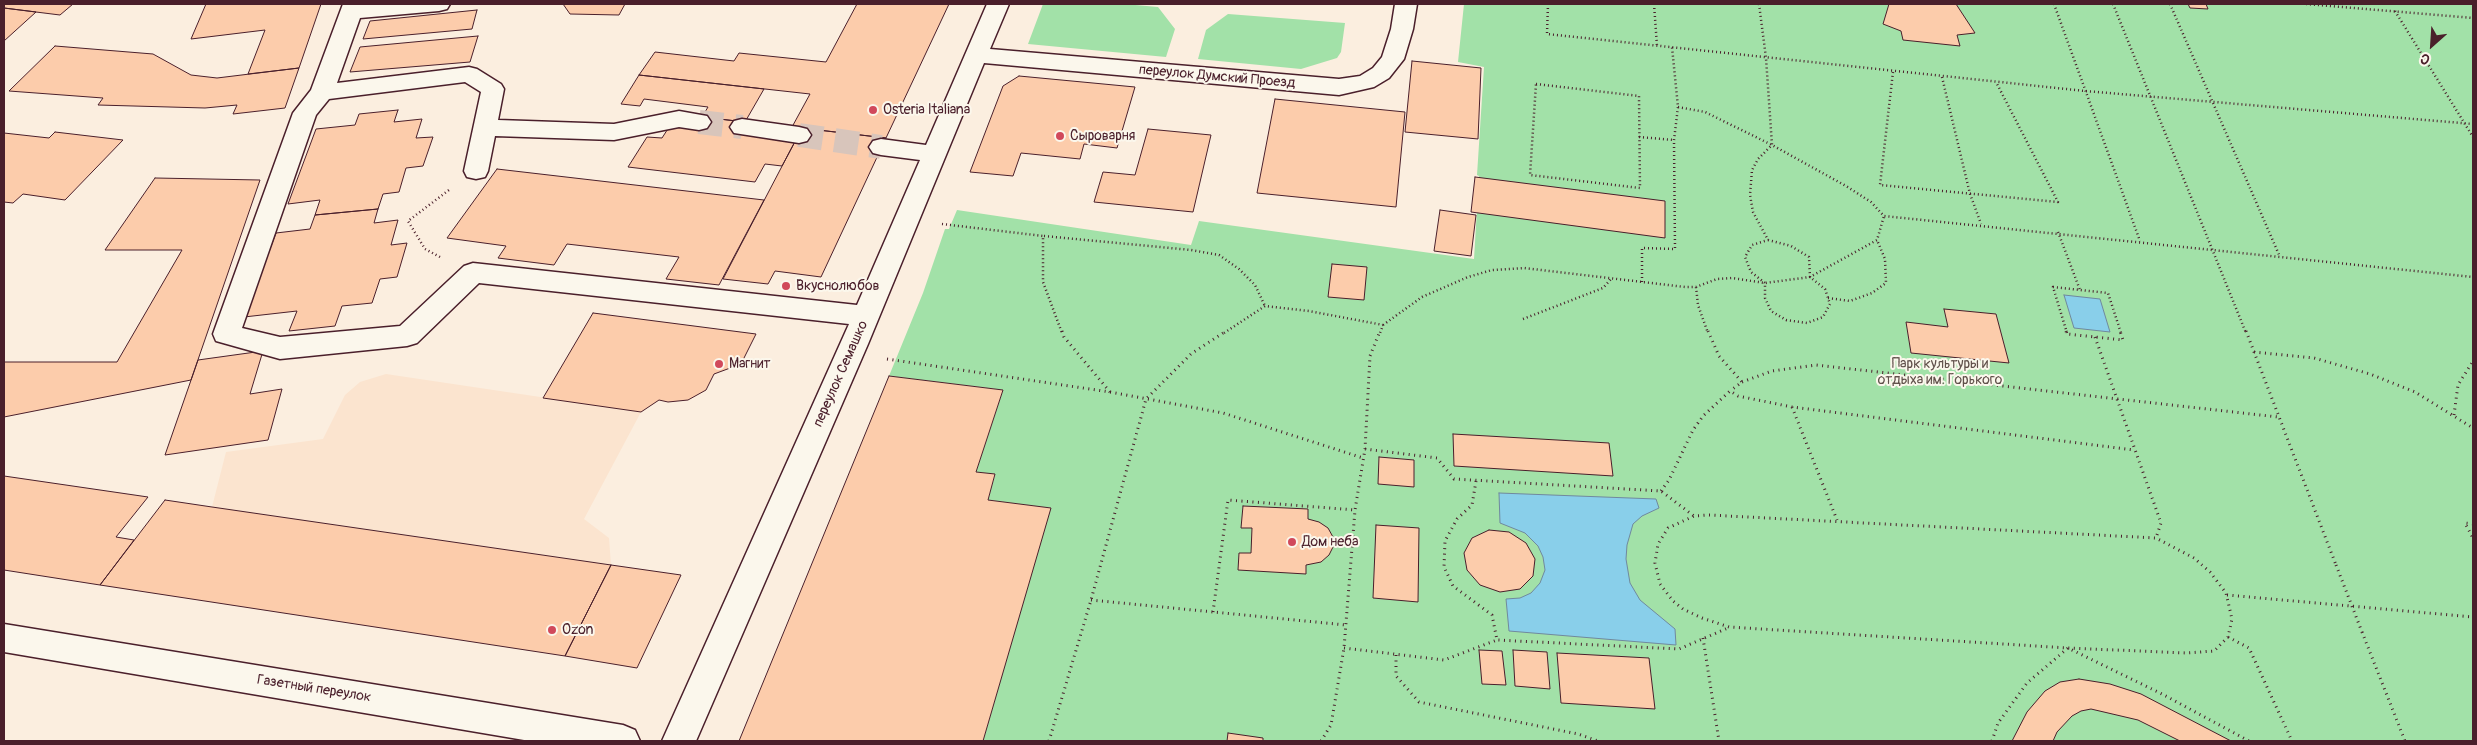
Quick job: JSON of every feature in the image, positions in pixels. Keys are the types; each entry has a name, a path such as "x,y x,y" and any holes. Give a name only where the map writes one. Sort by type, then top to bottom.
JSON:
{"street":[{"path":"439,4 352,8 322,92 305,112 226,334 280,348 407,336 473,273 866,316"},
{"name":"переулок Семашко","path":"678,741 866,316 998,4"},
{"name":"переулок Думский Проезд","path":"976,54 1339,87 1366,82 1381,73 1393,59 1402,29 1406,4"},
{"path":"322,92 469,74 493,89 476,170"},
{"path":"486,128 614,132 680,119 699,122"},
{"path":"742,127 799,135"},
{"path":"882,146 933,154"},
{"name":"Газетный переулок","path":"4,638 624,741"}],"path":[{"path":"1548,4 1547,34 2085,91 2473,124"},
{"path":"1654,4 1657,46"},
{"path":"1759,4 1766,58 1772,145 1758,159 1752,170 1750,195 1752,212 1768,240"},
{"path":"2054,4 2140,241"},
{"path":"2113,4 2254,352 2405,741"},
{"path":"2170,4 2281,258"},
{"path":"2306,4 2473,18"},
{"path":"2395,11 2473,137"},
{"path":"1642,282 1642,248 1675,250 1674,140 1678,107 1672,48"},
{"path":"1893,72 1880,185 2058,202 1996,82"},
{"path":"1942,77 1970,194 1981,224"},
{"path":"1536,84 1639,96 1639,138 1640,188 1530,175 1536,84"},
{"path":"1678,107 1705,112 1772,145 1846,186 1871,202 1884,216 1981,224 2281,258 2473,276"},
{"path":"1639,138 1674,140"},
{"path":"425,249 408,220 476,170"},
{"path":"1828,298 1850,301 1872,293 1886,283 1885,259 1878,240 1884,216"},
{"path":"937,224 1191,250 1219,255 1239,269 1255,285 1266,306"},
{"path":"2058,232 2080,290"},
{"path":"1043,236 1043,282 1064,337 1110,392"},
{"path":"1765,283 1751,272 1745,257 1752,245 1768,240 1791,246 1809,257 1811,266 1810,277"},
{"path":"1321,741 1331,725 1344,648 1355,510 1365,449 1370,356 1383,325 1422,297 1468,276 1492,270 1524,268 1696,287 1717,279 1732,278 1765,283 1810,277 1878,240"},
{"path":"1765,283 1765,298 1771,311 1786,320 1807,323 1824,316 1830,304 1825,289 1810,277"},
{"path":"1524,319 1603,288 1612,278"},
{"path":"1696,287 1698,305 1719,356 1742,382"},
{"path":"2053,287 2108,293 2123,340 2095,337 2067,334 2053,287"},
{"path":"1049,741 1091,600 1146,399 1191,354 1266,306 1309,311 1383,325"},
{"path":"2095,337 2119,400 2134,450 2161,523 2156,538"},
{"path":"2254,352 2314,358 2370,374 2415,392 2473,428"},
{"path":"882,357 994,376 1110,392 1223,414 1363,458"},
{"path":"2454,415 2458,385 2473,361"},
{"path":"1661,491 1669,480 1693,430 1703,416 1730,391 1742,382 1772,371 1816,365 2278,417"},
{"path":"1730,391 1738,396 1792,407 2134,450"},
{"path":"1792,407 1837,520"},
{"path":"1365,449 1437,458 1454,479 1661,491 1694,516"},
{"path":"1476,481 1472,506 1457,519 1445,540 1444,567 1453,586 1492,614 1496,640"},
{"path":"1214,612 1228,500 1355,510"},
{"path":"1694,516 1837,520 2156,538 2194,558 2210,572 2227,595 2232,619 2228,638 2214,651 2187,654 1729,627 1682,609 1673,602 1660,584 1655,563 1658,544 1668,528 1694,516"},
{"path":"2473,524 2465,523 2473,538"},
{"path":"2227,595 2473,617"},
{"path":"1091,600 1346,625"},
{"path":"1344,648 1444,660 1496,640 1679,649 1729,627"},
{"path":"1703,638 1719,741"},
{"path":"2228,638 2249,648 2292,741"},
{"path":"1992,741 1998,722 2027,683 2068,648"},
{"path":"2068,648 2162,694 2249,741"},
{"path":"1396,655 1396,676 1419,702 1578,734 1598,741"}],"shaded area":[{"path":"386,374 641,412 584,519 609,538 611,565 212,507 226,452 323,439 345,395 360,382"}],"green space":[{"path":"1043,4 1124,4 1158,7 1175,29 1166,57 1028,44"},
{"name":"Парк культуры и отдыха им. Горького","path":"1464,4 2473,4 2473,741 983,741 1050,508 988,500 995,475 976,472 1003,390 889,376 923,293 945,229 949,229 957,210 1191,245 1199,221 1474,259 1484,67 1458,62"},
{"path":"1228,14 1345,23 1341,52 1337,58 1301,69 1198,59 1206,30"}],"water":[{"path":"2064,295 2100,299 2110,332 2074,328"},
{"path":"1499,493 1656,499 1659,508 1642,516 1633,524 1627,545 1626,559 1630,583 1640,600 1675,629 1676,645 1509,631 1506,599 1520,598 1531,593 1540,583 1545,570 1543,557 1538,546 1525,533 1500,523"}],"building":[{"path":"4,4 73,4 60,15 4,8"},
{"path":"206,4 321,4 299,68 248,74 265,30 191,39"},
{"path":"563,4 625,4 619,15 570,14"},
{"path":"857,4 949,4 886,138 792,127 810,94 639,75 655,52 734,61 739,53 826,62"},
{"path":"1889,4 1956,4 1975,33 1957,35 1960,46 1903,40 1901,31 1883,24"},
{"path":"2188,4 2206,4 2208,9 2190,8"},
{"path":"4,8 36,12 4,41"},
{"path":"477,10 472,29 363,39 370,21"},
{"path":"478,36 470,62 350,72 360,47"},
{"path":"55,46 153,54 191,75 217,78 299,68 285,108 233,114 237,105 205,108 98,105 103,98 9,91"},
{"path":"1412,61 1481,68 1478,139 1405,132"},
{"path":"639,75 764,89 745,122 702,117 708,107 644,99 640,106 621,104"},
{"path":"1019,76 1135,87 1117,148 1084,144 1080,159 1021,153 1013,176 970,172 1003,86"},
{"path":"1275,99 1405,112 1396,207 1257,193"},
{"path":"398,110 394,122 422,119 416,138 433,137 423,166 406,168 399,192 383,194 378,209 315,215 320,200 288,204 316,129 355,125 359,114"},
{"path":"702,117 745,122 797,138 782,166 765,164 755,182 628,167 647,137 662,138 671,124"},
{"path":"802,128 886,138 821,277 775,271 768,284 723,279"},
{"path":"1148,129 1211,135 1193,212 1094,202 1103,172 1135,175"},
{"path":"55,132 123,140 65,200 23,194 13,203 4,202 4,133 49,138"},
{"path":"497,169 764,200 719,285 666,279 679,257 567,244 554,265 498,258 506,246 447,238"},
{"path":"1475,177 1665,201 1665,238 1471,212"},
{"path":"155,178 260,180 191,380 4,417 4,362 117,362 182,250 105,250"},
{"path":"378,209 374,223 398,220 391,245 407,243 397,277 380,279 372,303 342,306 335,326 289,331 297,311 244,317 276,233 310,229 315,215"},
{"path":"1440,210 1476,215 1471,256 1434,251"},
{"path":"1332,264 1367,267 1364,300 1328,297"},
{"path":"1944,309 1996,314 2009,363 1911,353 1906,322 1948,327"},
{"path":"593,313 756,334 741,364 714,374 706,390 688,400 668,402 659,400 641,412 543,398"},
{"path":"263,351 250,394 282,389 268,440 165,455 198,360"},
{"path":"889,376 1003,390 976,472 995,474 988,500 1051,508 983,741 739,741"},
{"path":"1453,434 1609,443 1613,476 1454,466"},
{"path":"1379,457 1414,460 1414,487 1378,484"},
{"path":"4,476 148,497 116,537 134,540 100,585 4,570"},
{"path":"165,500 611,565 565,656 100,585"},
{"name":"Дом неба","path":"1243,506 1308,509 1308,519 1319,522 1328,528 1333,537 1333,547 1329,555 1321,562 1306,565 1306,574 1238,570 1239,553 1251,553 1252,528 1241,528"},
{"path":"1376,525 1419,528 1418,602 1373,598"},
{"path":"1489,530 1509,532 1526,543 1535,559 1533,576 1520,589 1500,592 1480,585 1467,570 1464,553 1472,538"},
{"path":"611,565 681,575 637,668 565,656"},
{"path":"1479,650 1502,651 1506,685 1482,684"},
{"path":"1513,650 1547,652 1550,689 1515,686"},
{"path":"1557,653 1649,658 1655,709 1561,703"},
{"path":"2079,679 2110,684 2141,694 2231,741 2180,741 2138,720 2091,709 2081,711 2072,716 2057,732 2053,741 2012,741 2027,712 2045,691 2060,682"},
{"path":"1228,733 1263,738 1263,741 1227,741"}],"tunnel":[{"path":"699,122 742,127"},
{"path":"799,135 881,147"}],"place":[{"name":"Osteria Italiana","path":"873,110"},
{"name":"Cыроварня","path":"1060,136"},
{"name":"Вкуснолюбов","path":"786,286"},
{"name":"Магнит","path":"719,364"},
{"name":"Дом неба","path":"1292,542"},
{"name":"Ozon","path":"552,630"}]}
